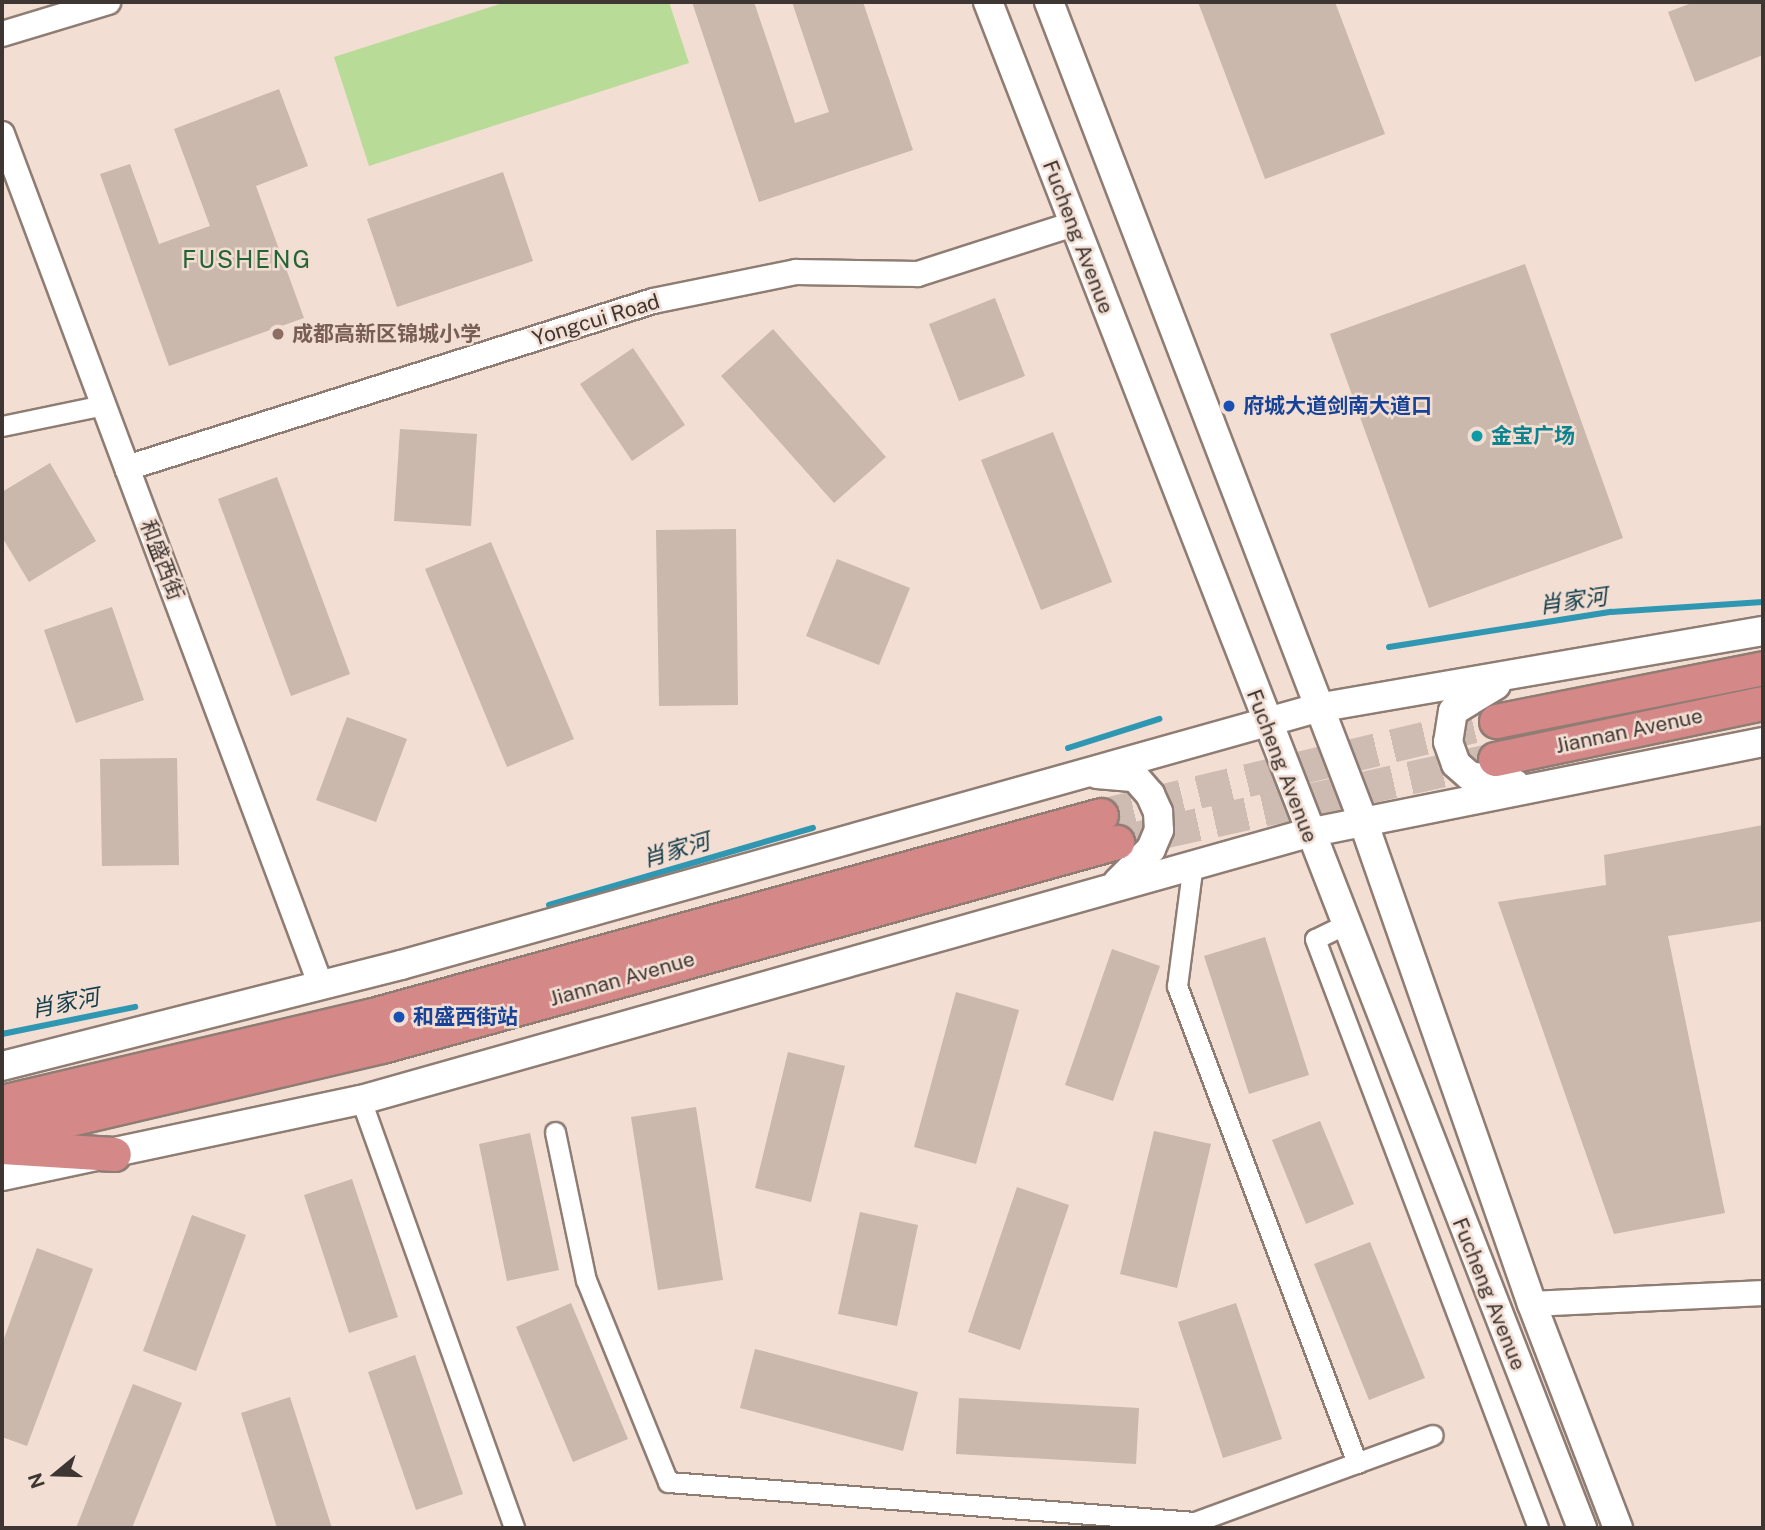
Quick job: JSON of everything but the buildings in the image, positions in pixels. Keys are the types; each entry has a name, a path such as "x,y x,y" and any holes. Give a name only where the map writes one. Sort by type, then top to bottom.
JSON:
{"highway":[{"name":"Jiannan Avenue","path":"1496,721 1763,668"},
{"name":"Jiannan Avenue","path":"1495,759 1763,703"},
{"name":"Jiannan Avenue","path":"2,1102 369,1016 1109,828 382,1046 2,1135"},
{"path":"2,1147 114,1154"}],"main road":[{"name":"Fucheng Avenue","path":"988,2 1308,833 1582,1528"},
{"name":"Fucheng Avenue","path":"1049,2 1317,708 1363,821 1532,1304 1618,1528"},
{"path":"2,1066 321,986 1317,708 1763,631"},
{"path":"1521,674 1477,692 1453,711 1448,742 1456,764 1470,776 1542,786"},
{"path":"2,1176 361,1100 1116,884 1308,833 1763,742"},
{"path":"1077,774 1135,777 1150,794 1158,812 1159,830 1151,849 1116,884"}],"street":[{"path":"2,34 108,2"},
{"name":"和盛西街","path":"2,134 321,986"},
{"name":"Yongcui Road","path":"127,468 653,301 796,272 918,274 1074,224"},
{"path":"2,426 103,405"},
{"path":"1193,863 1177,986 1357,1463"},
{"path":"1344,925 1315,939 1538,1528"},
{"path":"361,1100 514,1528"},
{"path":"555,1132 586,1280 668,1482 1195,1522 1433,1435"},
{"path":"1532,1304 1763,1293"}],"green space":[{"path":"506,2 669,2 689,63 369,166 334,57"}],"waterway":[{"name":"肖家河","path":"1389,647 1611,612 1763,602"},
{"name":"肖家河","path":"1068,748 1159,719"},
{"name":"肖家河","path":"549,905 813,828"},
{"name":"肖家河","path":"2,1034 135,1007"}],"tunnel":[{"path":"1101,815 1496,721"},
{"path":"1117,842 1495,759"}],"place":[{"name":"成都高新区锦城小学","path":"278,334"},
{"name":"府城大道剑南大道口","path":"1229,406"},
{"name":"金宝广场","path":"1477,436"},
{"name":"和盛西街站","path":"399,1017"}],"district":[{"name":"FUSHENG","path":"247,260"}]}
